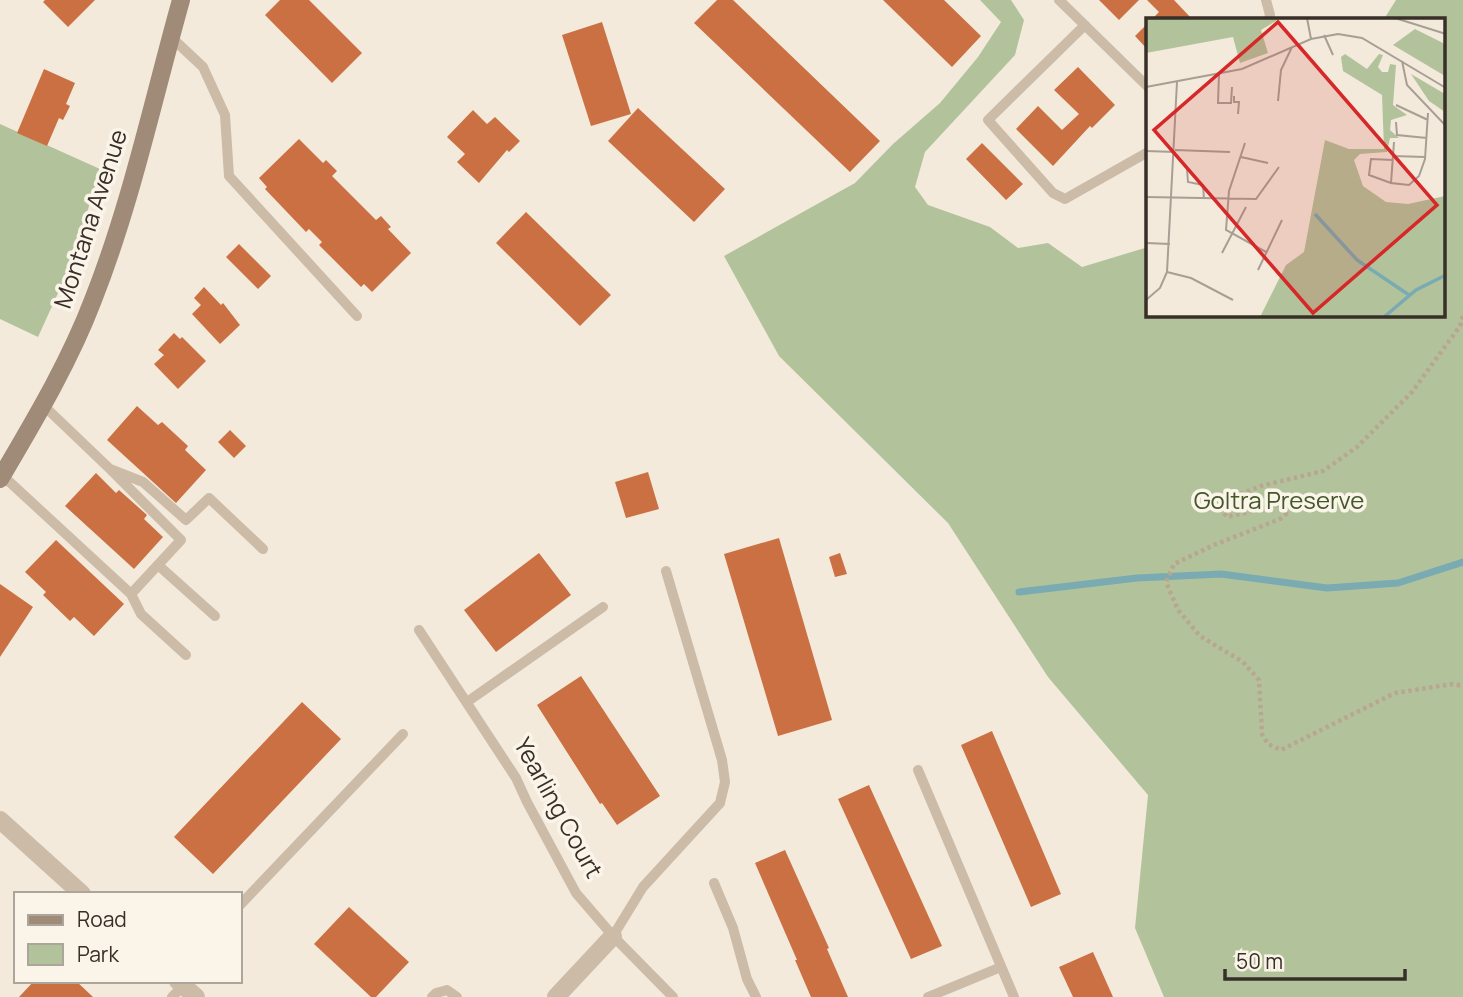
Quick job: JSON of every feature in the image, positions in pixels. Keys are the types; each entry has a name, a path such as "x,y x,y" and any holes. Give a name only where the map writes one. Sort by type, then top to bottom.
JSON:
{"street":[{"name":"Montana Avenue","path":"1,477 71,353 93,300 116,236 181,0"},
{"path":"2,825 80,892"},
{"path":"556,997 613,936"}],"lane":[{"path":"1266,0 1269,18"},
{"path":"1065,2 1146,85"},
{"path":"1085,25 988,120 1053,193 1065,199 1146,153"},
{"path":"171,37 203,67 225,115 229,176 357,316"},
{"path":"43,405 181,540 131,594"},
{"path":"110,469 143,482 186,520 209,498 263,549"},
{"path":"1,477 131,594 141,614 186,655"},
{"path":"158,565 215,616"},
{"path":"613,936 643,887 720,803 725,782 722,760 666,571"},
{"path":"467,702 603,607"},
{"name":"Yearling Court","path":"419,630 516,778 576,893 669,996"},
{"path":"242,903 402,734"},
{"path":"918,770 1014,997"},
{"path":"714,883 733,928 747,979 756,997"},
{"path":"928,997 1001,967"},
{"path":"432,997 447,990 457,997"}],"path":[{"path":"1463,316 1460,326 1412,392 1357,447 1322,471 1261,486 1225,500 1222,509 1227,517 1278,505 1285,507 1286,514 1280,519 1174,564 1166,582 1178,610 1200,636 1243,662 1259,680 1262,734 1268,744 1281,750 1395,693 1453,684 1463,686"}],"green space":[{"name":"Goltra Preserve","path":"980,0 1011,0 1024,20 1015,55 925,152 915,187 928,205 990,227 1018,248 1048,243 1082,267 1146,248 1146,317 1446,317 1446,18 1385,18 1396,0 1463,0 1463,997 1164,997 1135,928 1148,795 1048,677 948,523 779,356 724,256 855,183 893,144 940,103 978,57 1001,22"},
{"path":"0,124 100,169 73,260 38,337 0,319"}],"building":[{"path":"95,0 68,27 43,2"},
{"path":"280,0 309,0 362,53 332,83 265,15"},
{"path":"717,0 733,0 880,141 850,172 694,23"},
{"path":"883,0 944,0 981,36 952,67"},
{"path":"1099,0 1139,0 1119,20"},
{"path":"1147,0 1174,0 1191,18 1153,18 1159,12"},
{"path":"602,22 631,114 591,126 562,35"},
{"path":"1146,25 1146,48 1135,36"},
{"path":"1078,67 1115,105 1092,128 1090,126 1053,166 1016,129 1038,106 1062,130 1079,114 1054,90"},
{"path":"44,69 75,83 66,104 70,106 63,120 59,118 47,146 17,133"},
{"path":"638,108 725,189 694,222 608,141"},
{"path":"473,110 487,124 495,117 520,141 509,152 507,150 479,183 457,162 465,154 447,137"},
{"path":"299,139 323,163 326,160 337,171 332,176 376,220 381,216 391,227 388,229 411,253 372,292 364,284 361,287 319,245 322,242 309,229 306,232 265,189 267,187 259,178"},
{"path":"982,143 1023,184 1006,200 966,159"},
{"path":"526,212 611,295 580,326 496,243"},
{"path":"239,244 271,276 258,289 226,257"},
{"path":"204,287 221,305 223,303 240,325 220,344 192,314 201,305 194,298"},
{"path":"174,333 180,339 182,337 206,361 178,389 154,364 164,355 158,350"},
{"path":"137,406 158,425 162,422 188,446 185,450 206,470 176,503 107,440"},
{"path":"230,430 246,446 234,458 218,442"},
{"path":"648,472 659,509 626,518 615,482"},
{"path":"96,473 116,493 119,490 147,515 144,519 163,537 134,569 65,506"},
{"path":"779,538 832,720 778,736 724,554"},
{"path":"56,540 124,604 94,636 74,617 70,621 43,595 46,592 25,572"},
{"path":"539,553 571,595 496,652 464,610"},
{"path":"840,553 847,574 835,577 829,557"},
{"path":"0,584 33,607 0,657"},
{"path":"581,676 660,796 617,825 602,803 600,804 537,705"},
{"path":"302,702 341,739 213,874 174,837"},
{"path":"992,731 1061,894 1031,907 961,745"},
{"path":"869,785 942,946 911,959 838,799"},
{"path":"785,850 848,997 811,997 795,960 755,863"},
{"path":"349,907 409,962 376,997 371,997 314,944"},
{"path":"1093,952 1113,997 1073,997 1059,967"},
{"path":"32,983 78,983 93,997 19,997"}],"waterway":[{"path":"1019,592 1137,578 1221,574 1327,588 1398,583 1463,562"}]}
